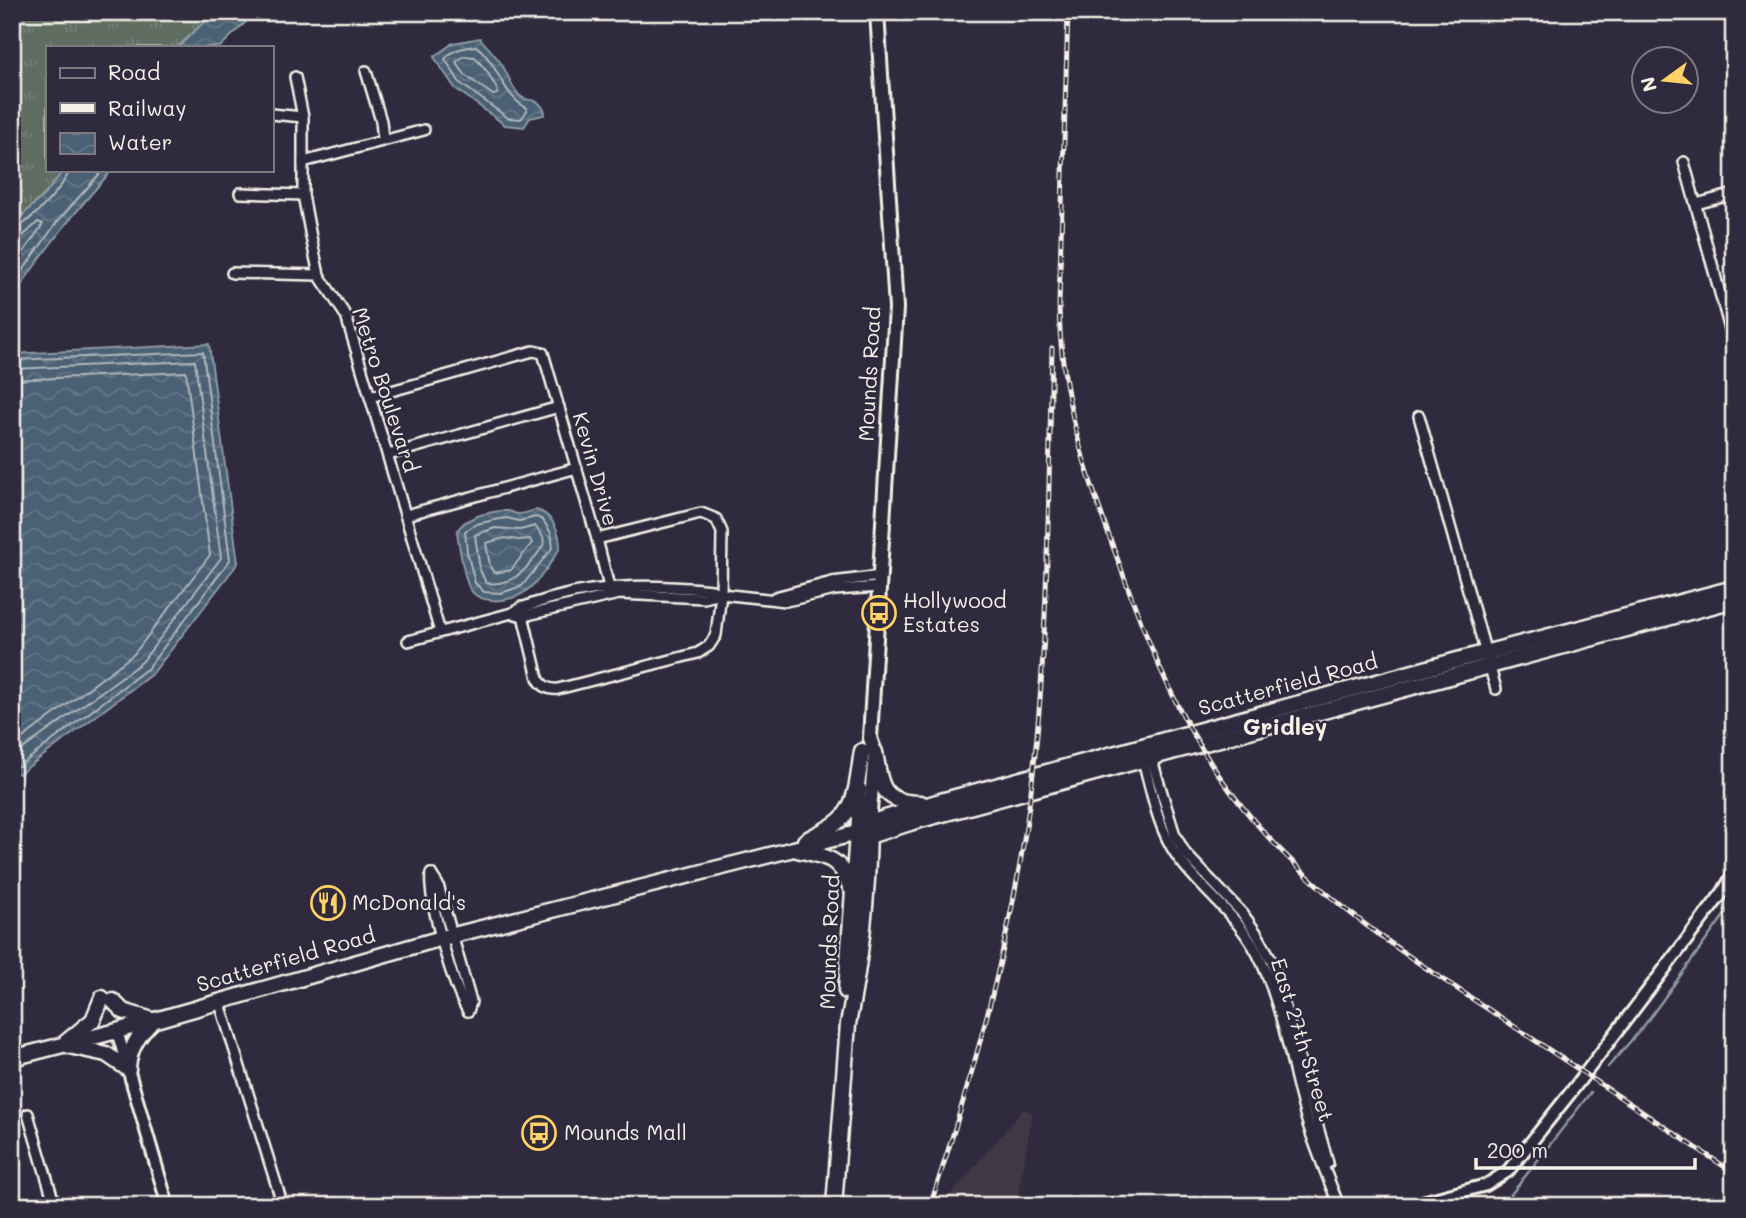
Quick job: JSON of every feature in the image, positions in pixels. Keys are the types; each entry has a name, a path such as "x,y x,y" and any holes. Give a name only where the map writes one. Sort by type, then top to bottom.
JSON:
{"main road":[{"name":"Mounds Road","path":"834,1206 848,1024 854,995 858,891 865,830 896,308 877,12"},
{"name":"Scatterfield Road","path":"12,1058 448,937 792,848 865,830 913,822 1145,753 1487,660 1734,588"},
{"name":"Scatterfield Road","path":"1487,660 1734,600"},
{"path":"869,747 880,782 889,796 904,802 937,802"},
{"path":"792,848 833,825 846,814 869,747"},
{"name":"Scatterfield Road","path":"865,830 937,802 1145,753"},
{"path":"858,891 878,847 894,832 913,822"},
{"path":"792,848 825,857 840,866 858,891"},
{"path":"62,1045 93,1020 108,1000 123,1011 154,1019"},
{"path":"62,1045 106,1054 128,1069 134,1045 154,1019"}],"street":[{"path":"366,71 381,121 383,141"},
{"name":"Metro Boulevard","path":"295,77 303,117 303,195 319,275 346,316 440,632"},
{"path":"273,114 303,117"},
{"path":"303,162 424,130"},
{"path":"1684,162 1729,308 1734,344"},
{"path":"240,193 303,195"},
{"path":"1696,204 1734,194"},
{"path":"232,273 319,275"},
{"name":"Kevin Drive","path":"370,397 533,351 543,353 610,591"},
{"path":"388,455 559,407"},
{"path":"1419,416 1496,690"},
{"path":"406,515 577,468"},
{"path":"519,612 538,678 546,688 554,690 704,650 716,635 721,594 720,524 710,515 701,513 597,539"},
{"path":"408,641 519,612 610,591 650,585 712,590 721,594 770,599 797,599 881,582"},
{"name":"East 27th Street","path":"1145,753 1168,841 1177,856 1236,919 1262,962 1308,1123 1339,1206"},
{"path":"1407,1206 1452,1200 1486,1185 1508,1171 1723,892 1734,873"},
{"path":"448,937 438,885 430,874 429,887 448,937 471,1002 468,1012 460,1000 448,937"},
{"path":"219,1000 283,1206"},
{"path":"117,1031 168,1206"},
{"path":"28,1114 55,1206"}],"shaded area":[{"path":"1024,1109 1033,1113 1016,1206 944,1206 949,1196"}],"green space":[{"path":"12,12 215,12 179,46 46,46 46,172 62,172 45,194 12,225"}],"water":[{"path":"215,12 256,12 221,46 179,46"},
{"path":"480,38 500,61 519,95 542,106 544,115 530,118 524,127 505,125 455,88 434,57 453,43"},
{"path":"62,172 110,172 59,233 12,300 12,225 45,194"},
{"path":"209,344 238,563 153,673 19,774 12,772 12,354"},
{"path":"536,510 547,515 554,524 560,548 536,582 520,595 503,600 486,599 472,592 464,572 457,532 460,527 486,513 508,511 519,514"}],"waterway":[{"path":"1608,1067 1643,1027 1734,902"},
{"path":"1502,1206 1591,1092"}],"railway":[{"path":"1068,12 1059,304 1064,372 1077,436 1107,531 1153,653 1180,711 1212,766 1231,792 1260,828 1324,891 1430,971 1734,1173"},
{"path":"930,1206 991,1001 1014,897 1031,791 1044,625 1052,348"}],"place":[{"name":"Hollywood Estates","path":"879,613"},
{"name":"McDonald's","path":"328,903"},
{"name":"Mounds Mall","path":"539,1133"}],"district":[{"name":"Gridley","path":"1285,727"}]}
